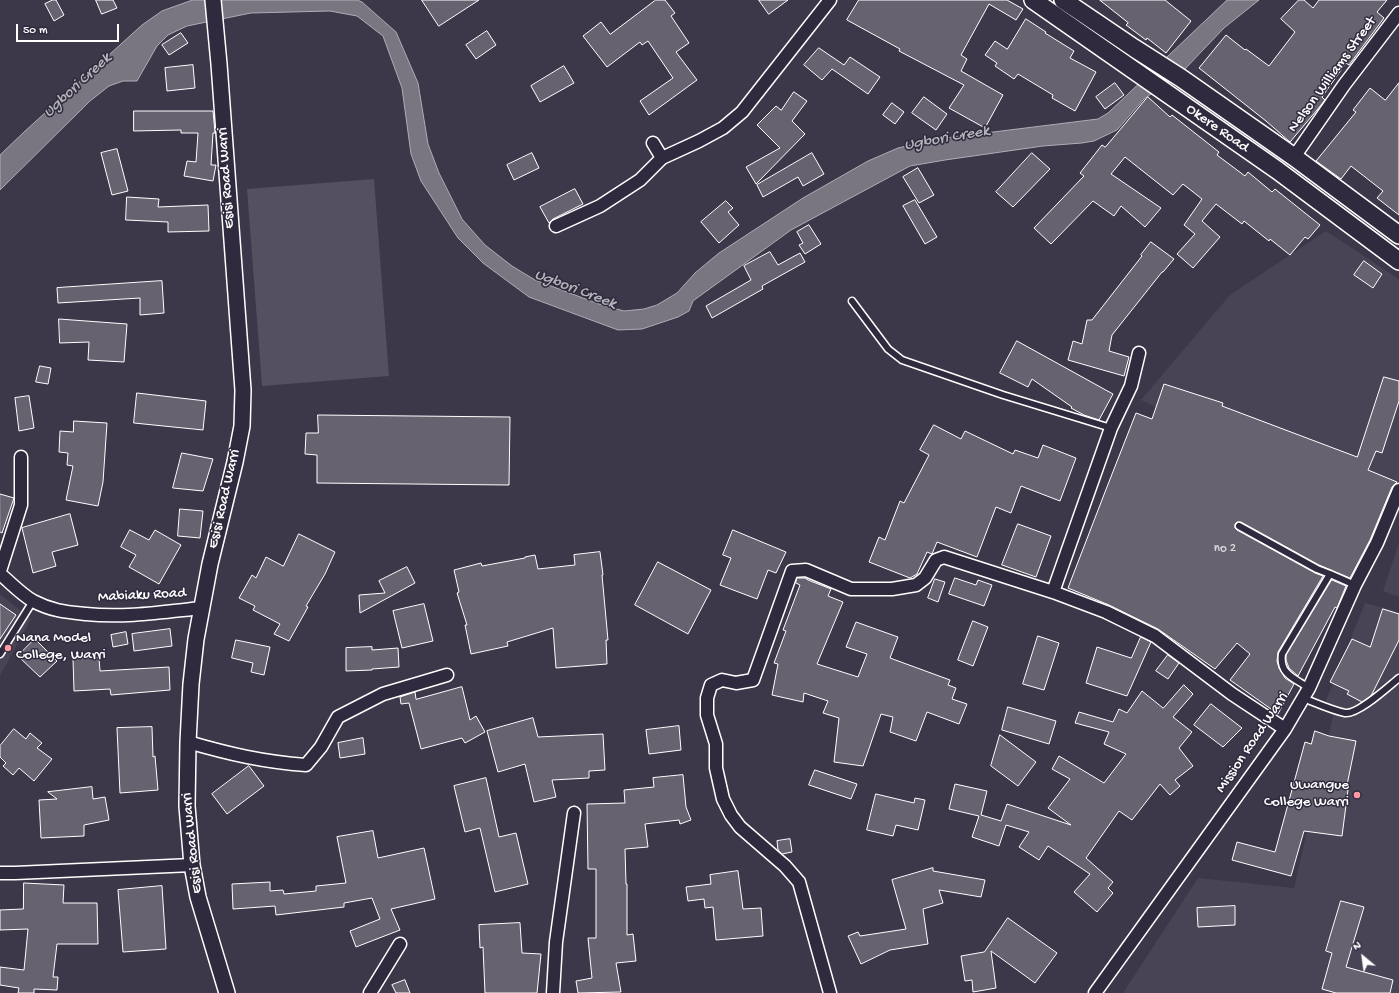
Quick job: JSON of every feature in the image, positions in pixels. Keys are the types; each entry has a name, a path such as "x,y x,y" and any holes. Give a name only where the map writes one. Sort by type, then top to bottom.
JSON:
{"main road":[{"name":"Okere Road","path":"1033,0 1277,170 1399,261"},
{"name":"Okere Road","path":"1064,0 1181,78 1294,157 1399,235"}],"street":[{"name":"Esisi Road Warri","path":"212,0 219,64 243,390 240,433 235,462 210,564 191,684 187,806 192,865 198,897 227,993"},
{"path":"556,226 600,206 640,180 662,158 723,128 742,112 830,0"},
{"name":"Nelson Williams Street","path":"1294,157 1344,85 1399,13"},
{"path":"654,143 662,158"},
{"path":"1053,592 1111,428 1131,386 1139,353"},
{"path":"0,572 21,504 21,457"},
{"name":"Mission Road Warri","path":"1095,993 1284,729 1303,698 1309,688 1355,585 1377,543 1399,490"},
{"path":"830,993 800,882 785,866 740,827 731,815 723,799 716,768 716,744 707,715 708,698 711,685 722,680 736,683 753,680 792,571 806,570 851,589 892,589 916,585 925,578 936,560 944,557 1053,592 1106,612 1155,636 1232,694 1284,729"},
{"name":"Mabiaku Road","path":"0,572 22,593 33,601 66,613 102,616 202,608"},
{"path":"188,742 227,753 277,763 306,765 321,747 338,717 384,694 447,675"},
{"path":"553,993 556,942 574,813"},
{"path":"0,873 15,874 192,865"},
{"path":"370,993 400,944"}],"lane":[{"path":"852,301 888,350 902,360 1003,395 1111,428"},
{"path":"1239,526 1317,569 1355,585"},
{"path":"1309,688 1285,672 1281,662 1282,654 1330,574"},
{"path":"0,654 33,601"},
{"path":"1303,698 1346,713 1366,705 1399,678"}],"shaded area":[{"path":"374,179 389,376 262,386 247,189"},
{"path":"1326,231 1399,279 1399,485 1391,507 1236,445 1141,400 1230,295"},
{"path":"1399,543 1399,597 1383,591"},
{"name":"Nana Model College, Warri","path":"0,594 31,619 0,676"},
{"name":"Uwangue College Warri","path":"1365,603 1399,612 1399,993 1123,993 1198,878 1294,888 1334,712 1323,708"}],"water":[{"name":"Ugbori Creek","path":"193,0 357,0 362,2 396,32 418,83 428,144 439,173 462,219 485,245 512,266 535,280 599,304 624,311 644,309 657,305 677,293 695,273 719,253 803,198 868,161 898,148 937,139 1098,119 1108,113 1227,0 1259,0 1224,28 1183,71 1144,99 1117,130 1094,141 1043,146 910,166 791,230 693,301 689,311 678,317 642,329 618,330 529,297 483,263 458,238 421,181 411,154 402,88 383,36 357,16 330,11 251,13 187,26 168,35 157,46 137,81 123,81 109,86 90,101 0,190 0,155 142,25 162,11"}],"building":[{"path":"56,0 64,15 54,21 45,4"},
{"path":"96,0 113,0 117,8 102,14"},
{"path":"422,0 479,0 439,26"},
{"path":"656,0 665,0 675,13 671,16 689,43 676,52 697,80 649,115 640,101 673,78 648,41 642,45 640,42 607,67 583,36 601,22 610,34"},
{"path":"759,0 788,0 769,14"},
{"path":"859,0 1007,0 1023,9 1016,20 989,4 961,55 967,59 961,71 1003,95 985,128 949,108 964,85 899,51 900,49 847,20"},
{"path":"1100,0 1165,0 1191,21 1166,53 1147,38 1146,40 1126,25 1128,23"},
{"path":"1299,0 1304,0 1313,8 1319,0 1387,0 1377,12 1384,18 1349,65 1346,63 1322,97 1325,100 1290,142 1199,68 1226,35 1269,66 1295,32 1281,19"},
{"path":"1026,19 1074,51 1070,58 1096,72 1075,111 1052,98 1053,95 1018,74 1014,79 995,66 997,63 985,55 995,41 1007,49"},
{"path":"487,31 496,45 476,59 466,45"},
{"path":"181,33 188,43 169,55 162,45"},
{"path":"819,48 844,65 850,57 880,77 868,94 832,69 822,80 804,65"},
{"path":"193,65 195,88 167,91 165,68"},
{"path":"564,66 574,83 540,102 531,86"},
{"path":"1115,83 1124,95 1105,109 1096,97"},
{"path":"1399,83 1399,215 1377,198 1383,191 1351,166 1341,179 1316,161 1356,112 1353,110 1370,88 1385,100"},
{"path":"794,92 807,101 792,121 805,134 756,184 746,167 780,148 757,125 776,106 781,110"},
{"path":"924,97 947,114 936,130 912,113"},
{"path":"1148,97 1170,117 1172,115 1219,152 1217,155 1245,176 1248,172 1272,192 1275,189 1320,225 1308,239 1305,237 1290,255 1270,239 1269,241 1244,221 1242,224 1216,204 1202,221 1220,237 1193,268 1177,254 1195,234 1184,225 1202,199 1183,184 1173,195 1125,157 1111,174 1161,208 1145,227 1121,206 1114,216 1093,201 1051,244 1034,228 1084,176 1080,173 1102,145 1105,147"},
{"path":"892,103 904,112 895,124 883,115"},
{"path":"134,111 213,111 215,133 213,133 211,165 216,165 213,181 184,176 187,161 196,162 198,133 181,133 181,130 134,131"},
{"path":"117,149 128,191 112,195 101,153"},
{"path":"532,153 539,168 514,180 507,165"},
{"path":"812,153 824,174 803,186 798,177 763,197 757,185"},
{"path":"1032,153 1050,169 1013,207 996,192"},
{"path":"918,168 934,195 919,203 903,177"},
{"path":"575,189 583,204 553,219 549,223 540,207"},
{"path":"127,197 159,199 158,207 208,205 209,231 168,232 168,222 126,220"},
{"path":"915,200 937,237 925,244 903,206"},
{"path":"726,201 733,208 728,212 739,225 719,243 701,222"},
{"path":"809,225 821,244 805,254 799,245 803,243 797,232"},
{"path":"1151,242 1174,259 1112,335 1109,351 1129,357 1124,376 1068,360 1073,341 1082,344 1087,320 1092,320 1142,256 1141,255"},
{"path":"770,252 778,265 800,253 805,262 762,286 763,289 712,318 706,306 751,280 744,266"},
{"path":"1364,261 1382,274 1373,288 1354,275"},
{"path":"162,281 164,313 140,315 140,298 58,303 57,288"},
{"path":"59,319 127,324 124,362 88,360 89,342 60,343"},
{"path":"1017,341 1113,394 1099,420 1084,415 1071,408 1072,407 1032,379 1028,387 1000,373"},
{"path":"40,366 51,368 48,384 36,382"},
{"path":"1384,377 1399,381 1399,401 1382,453 1376,451 1368,470 1397,482 1392,487 1370,540 1350,578 1319,565 1241,522 1237,522 1235,524 1235,528 1237,530 1323,576 1278,652 1277,661 1279,668 1285,678 1294,684 1278,714 1230,680 1250,654 1237,643 1215,669 1158,629 1109,605 1068,588 1136,413 1152,419 1164,384 1223,403 1222,406 1357,457"},
{"path":"137,393 206,401 203,430 134,423"},
{"path":"29,396 34,428 19,431 15,398"},
{"path":"318,415 510,417 509,485 317,483 317,455 305,454 306,433 318,433"},
{"path":"74,421 107,423 103,482 98,506 66,500 73,466 67,465 68,453 59,452 60,431 73,432"},
{"path":"934,425 961,439 965,431 1013,454 1015,450 1038,458 1043,445 1076,458 1060,501 1021,486 1011,513 996,507 977,557 937,542 932,554 927,552 917,574 910,578 869,562 879,537 885,540 900,501 904,503 929,455 920,450"},
{"path":"182,453 213,459 203,491 173,488"},
{"path":"0,494 14,498 2,533 0,532"},
{"path":"180,509 203,511 200,538 178,536"},
{"path":"70,514 78,545 52,552 56,566 33,573 22,528"},
{"path":"1018,524 1051,536 1036,577 1002,565"},
{"path":"130,530 149,540 155,530 181,545 159,584 129,567 136,555 121,547"},
{"path":"733,530 786,552 776,573 768,570 757,599 720,585 731,558 723,555"},
{"path":"299,534 335,552 325,574 306,606 308,607 289,641 274,634 280,624 253,610 255,606 239,598 252,575 256,578 266,557 283,566"},
{"path":"600,552 608,640 606,640 607,664 556,668 553,628 507,642 508,646 471,654 465,625 467,625 457,593 459,592 454,570 481,563 482,566 535,555 538,569 575,565 574,555"},
{"path":"658,562 711,590 688,634 635,605"},
{"path":"407,567 415,583 360,613 359,595 385,593 379,581"},
{"path":"797,578 805,578 831,589 828,596 843,602 817,664 858,677 867,654 846,647 856,622 898,637 890,658 950,680 948,685 956,688 952,699 967,704 959,724 927,712 916,741 890,732 893,717 881,714 863,766 834,762 839,718 823,713 828,701 804,693 803,702 772,695 778,664 774,663 786,631 783,630 800,585 796,583"},
{"path":"955,578 976,585 978,580 992,585 984,606 949,594"},
{"path":"935,579 945,582 938,602 928,598"},
{"path":"1332,580 1346,586 1337,608 1335,607 1298,676 1289,668 1286,655"},
{"path":"0,604 16,615 0,639"},
{"path":"424,604 433,641 402,648 393,611"},
{"path":"1383,609 1399,614 1399,640 1371,696 1362,702 1347,694 1349,691 1330,682 1352,639 1370,647"},
{"path":"973,621 988,627 973,666 958,660"},
{"path":"170,629 172,646 134,651 132,634"},
{"path":"126,632 128,644 113,647 111,635"},
{"path":"1038,636 1059,643 1044,690 1023,684"},
{"path":"1141,637 1151,642 1127,696 1086,683 1097,647 1131,658"},
{"path":"35,639 57,661 40,677 18,656"},
{"path":"236,640 270,647 264,675 251,672 253,663 232,658"},
{"path":"372,647 372,650 398,648 399,667 346,671 346,648"},
{"path":"1168,655 1179,663 1168,679 1156,671"},
{"path":"99,658 100,671 169,667 170,690 111,695 110,689 74,691 73,659"},
{"path":"1184,685 1193,694 1173,717 1192,732 1179,748 1193,766 1175,780 1180,786 1170,795 1160,784 1132,820 1119,811 1086,858 1113,882 1108,888 1113,893 1097,912 1074,892 1090,874 1048,846 1039,860 1019,847 1029,832 1006,825 999,846 972,837 979,816 949,809 955,784 987,791 981,815 1001,821 1007,804 1071,825 1048,808 1070,779 1052,769 1059,756 1104,783 1126,754 1104,744 1109,732 1075,723 1079,712 1113,722 1119,709 1127,713 1142,691 1163,708"},
{"path":"462,687 470,720 476,716 485,732 465,743 462,738 421,749 409,703 401,704 400,697 415,692 416,699"},
{"path":"1211,704 1242,728 1223,747 1194,725"},
{"path":"1008,707 1056,721 1049,744 1002,730"},
{"path":"533,718 538,737 603,734 605,770 589,771 589,778 552,780 556,797 534,802 525,764 498,772 487,731"},
{"path":"679,726 681,750 649,754 646,730"},
{"path":"152,727 153,757 155,756 158,790 120,793 117,728"},
{"path":"14,729 26,739 30,733 42,743 37,748 52,759 34,781 19,768 13,775 3,766 6,763 0,757 0,746"},
{"path":"1315,731 1329,736 1356,741 1346,790 1348,790 1342,836 1304,831 1291,876 1232,860 1237,842 1275,852 1305,742 1311,744"},
{"path":"1000,735 1036,762 1018,786 991,766"},
{"path":"363,738 365,754 340,758 338,743"},
{"path":"249,766 264,786 227,814 212,794"},
{"path":"815,770 857,784 851,799 809,785"},
{"path":"683,775 686,807 691,820 680,824 679,820 645,824 648,847 625,849 627,935 633,934 636,961 616,963 621,992 578,993 576,981 592,978 588,938 596,938 596,869 588,869 587,804 625,803 624,790 654,787 653,778"},
{"path":"486,778 499,837 516,833 528,884 495,892 480,828 465,832 454,786"},
{"path":"92,787 93,799 105,797 109,820 84,825 84,836 41,838 39,800 57,799 48,792"},
{"path":"876,794 914,803 915,798 925,800 918,830 896,825 893,836 867,830"},
{"path":"373,831 378,858 424,848 435,899 391,909 400,930 356,947 350,931 380,919 372,898 344,903 344,907 276,915 275,906 233,909 232,884 270,882 270,891 283,890 284,894 316,891 316,886 346,883 337,837"},
{"path":"790,839 792,852 782,854 778,850 777,841"},
{"path":"933,868 933,871 985,880 981,897 939,890 943,903 923,909 928,944 890,950 861,964 848,936 858,932 860,936 906,929 892,880"},
{"path":"738,871 743,909 761,908 763,936 716,940 713,907 705,908 704,899 688,901 686,887 711,884 710,875"},
{"path":"24,883 64,885 63,903 97,903 98,944 57,944 53,977 58,977 57,990 34,989 34,993 18,993 19,988 0,985 0,967 24,970 28,929 0,930 0,910 23,909"},
{"path":"162,886 166,949 123,952 118,890"},
{"path":"1341,901 1364,907 1346,967 1393,980 1390,993 1336,993 1322,989 1332,953 1326,951"},
{"path":"1235,906 1235,925 1198,927 1197,908"},
{"path":"1008,918 1057,953 1035,983 991,951 996,988 973,992 972,980 965,981 961,956 984,952"},
{"path":"520,923 522,953 541,954 537,993 485,993 483,947 480,948 479,925"},
{"path":"405,980 410,993 396,993 392,985"}],"place":[{"name":"Nana Model College, Warri","path":"8,648"},
{"name":"Uwangue College Warri","path":"1357,795"}]}
